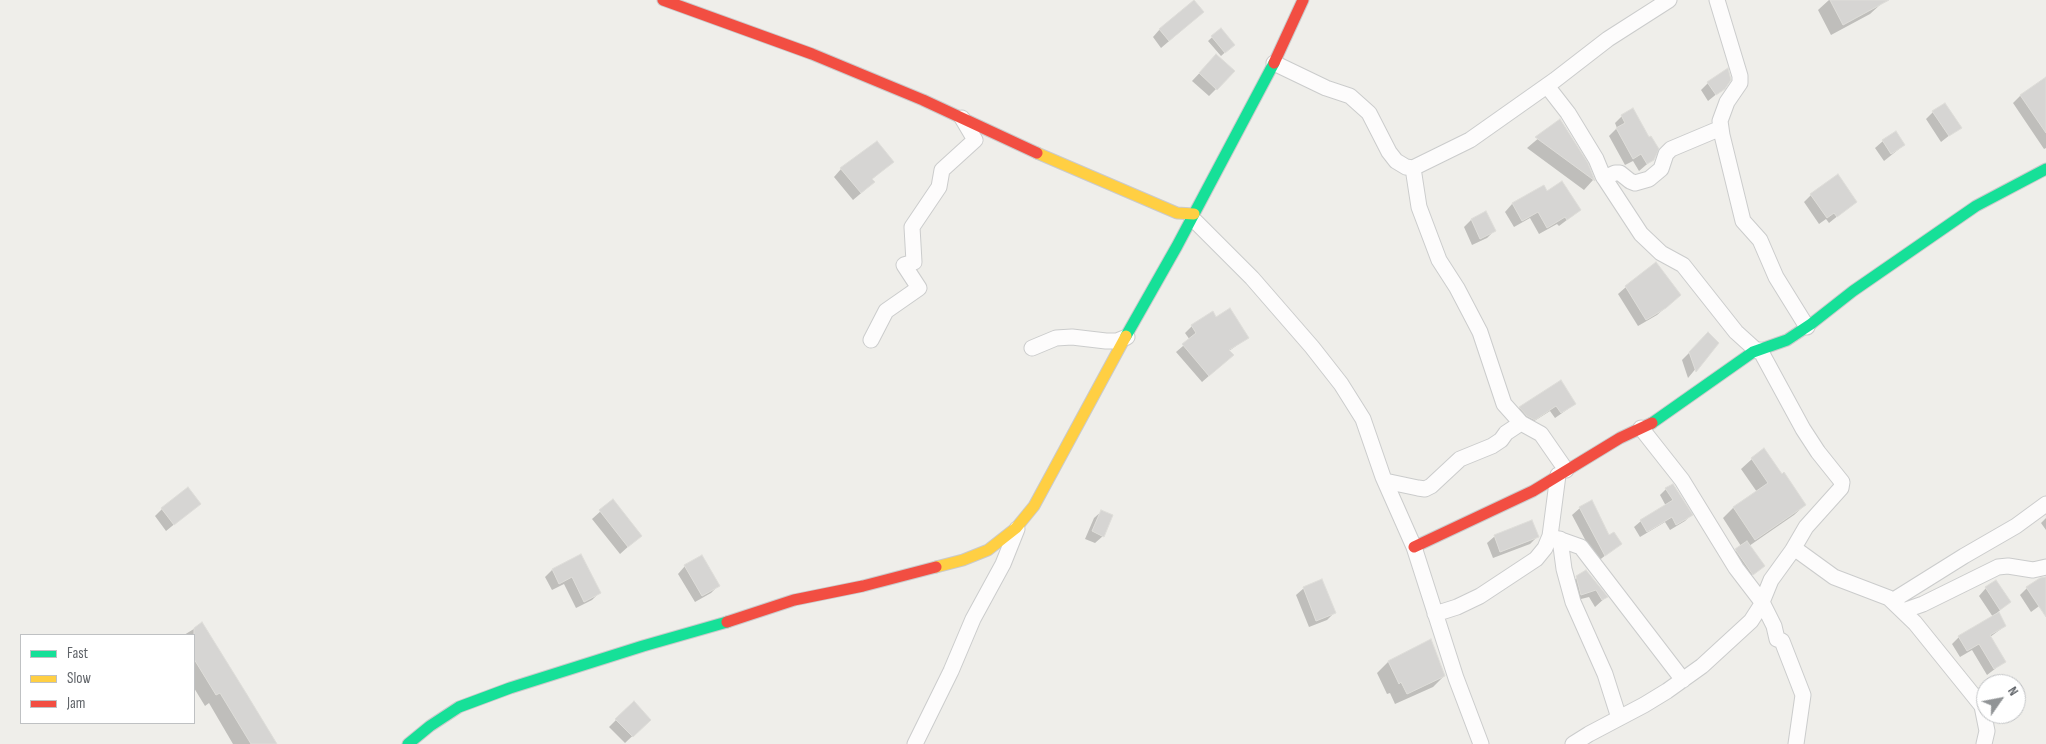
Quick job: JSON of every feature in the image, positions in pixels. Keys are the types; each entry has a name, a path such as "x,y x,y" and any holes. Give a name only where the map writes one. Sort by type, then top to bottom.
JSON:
{"street":[{"path":"663,0 812,54 923,100 1005,139 1177,213 1193,216 1252,278 1312,347 1341,384 1363,419 1385,481 1414,547 1456,678 1481,744"},
{"path":"408,744 430,726 459,707 510,688 643,646 742,618 794,600 855,588 963,560 988,550 1019,524 1034,506 1193,216 1274,63 1303,0"},
{"path":"1274,63 1326,88 1350,96 1369,113 1389,152 1396,161 1406,167 1413,168 1470,140 1547,86 1608,39 1669,0"},
{"path":"1717,0 1740,76 1740,83 1727,102 1720,121 1743,221 1760,240 1776,277 1807,327"},
{"path":"1547,86 1568,113 1596,159 1604,178 1641,234 1662,253 1683,265 1736,332 1758,350 1803,429 1818,452 1842,482 1841,488 1806,527 1794,548 1771,580 1762,602 1751,621 1683,680 1644,705 1573,744"},
{"path":"871,340 886,311 919,288 904,265 914,262 912,228 939,187 942,170 974,140 962,118"},
{"path":"1604,178 1620,173 1636,183 1650,179 1661,169 1666,154 1671,149 1721,128"},
{"path":"1413,168 1418,207 1440,260 1480,332 1504,404 1521,423 1541,434 1562,473 1555,537 1573,602 1605,674 1619,718"},
{"path":"1414,547 1533,491 1620,438 1641,428 1676,407 1758,350 1774,346 1807,327 1853,290 1976,206 2046,169"},
{"path":"1032,348 1056,338 1072,337 1117,341 1127,337"},
{"path":"1385,481 1425,489 1431,486 1460,460 1492,446 1521,423"},
{"path":"1641,428 1671,464 1736,568 1762,602 1774,626 1777,639 1782,641 1804,695 1796,744"},
{"path":"1898,606 1964,556 2016,526 2046,504"},
{"path":"915,744 951,671 973,619 1002,564 1019,524"},
{"path":"1435,614 1457,607 1494,588 1536,559 1555,537"},
{"path":"1555,537 1581,547 1683,680"},
{"path":"1794,548 1834,577 1889,598 1932,641 1948,665 1982,706 1987,731 1984,744"},
{"path":"1898,606 1923,604 1998,567 2008,566 2033,570 2046,567"}],"building":[{"path":"1194,0 1204,12 1169,41 1159,29"},
{"path":"1830,0 1889,0 1843,25"},
{"path":"1221,28 1235,45 1225,53 1211,36"},
{"path":"1216,54 1235,71 1217,90 1199,73"},
{"path":"1728,68 1731,80 1725,89 1716,95 1707,82"},
{"path":"2046,77 2046,133 2020,95"},
{"path":"1945,103 1962,128 1949,136 1932,111"},
{"path":"1633,108 1649,137 1651,136 1659,149 1654,160 1647,164 1641,154 1633,159 1616,128 1625,123 1621,115"},
{"path":"1560,119 1588,163 1595,181 1535,137"},
{"path":"1896,131 1905,145 1891,154 1882,140"},
{"path":"877,141 894,162 872,179 875,182 861,193 840,168"},
{"path":"1838,174 1857,202 1837,217 1834,213 1827,218 1810,194"},
{"path":"1562,181 1581,210 1567,220 1565,217 1547,228 1538,212 1522,221 1512,203 1544,185 1547,191"},
{"path":"1486,211 1496,231 1480,239 1471,219"},
{"path":"1656,262 1681,295 1666,308 1646,320 1625,286"},
{"path":"1230,308 1249,338 1229,350 1234,355 1209,376 1182,344 1196,333 1191,325 1213,311 1216,317"},
{"path":"1708,332 1719,343 1696,372 1689,352"},
{"path":"1561,380 1576,404 1561,413 1556,406 1535,420 1527,416 1519,407"},
{"path":"1764,448 1782,474 1784,472 1806,505 1755,540 1733,507 1768,483 1751,458"},
{"path":"1673,484 1693,515 1676,525 1672,517 1647,532 1640,520 1673,500 1665,488"},
{"path":"188,487 201,504 174,525 161,508"},
{"path":"613,499 642,536 628,547 599,510"},
{"path":"1592,500 1609,535 1614,532 1622,544 1605,556 1579,507"},
{"path":"1101,510 1113,515 1104,537 1092,531"},
{"path":"1532,520 1539,537 1500,552 1494,535"},
{"path":"1747,541 1765,566 1753,575 1735,549"},
{"path":"581,554 601,593 584,602 572,577 559,584 552,569"},
{"path":"702,555 720,586 702,596 684,565"},
{"path":"1586,570 1608,597 1602,600 1596,590 1581,595 1576,576"},
{"path":"2046,577 2046,617 2026,587 2040,578"},
{"path":"1322,579 1336,613 1316,621 1303,587"},
{"path":"1996,580 2011,602 2000,610 1985,587"},
{"path":"1999,612 2006,626 1990,635 2006,662 1994,669 1979,644 1967,651 1958,636"},
{"path":"202,622 277,744 251,744 220,693 216,695 195,661 194,628"},
{"path":"1431,639 1445,676 1407,694 1401,682 1399,684 1388,661"},
{"path":"634,701 651,720 633,737 615,719"}],"traffic: fast":[{"path":"1126,336 1177,246 1274,63"},
{"path":"1652,423 1753,352 1787,340 1811,324 1853,291 1976,206 2046,169"},
{"path":"408,744 430,726 459,707 510,688 727,622"}],"traffic: slow":[{"path":"1037,153 1177,213 1194,214"},
{"path":"936,567 963,560 988,550 1016,528 1034,506 1126,336"}],"traffic: jam":[{"path":"663,0 812,54 923,100 1037,153"},
{"path":"1274,63 1303,0"},
{"path":"1414,547 1533,491 1620,438 1652,423"},
{"path":"727,622 794,600 863,586 936,567"}]}
